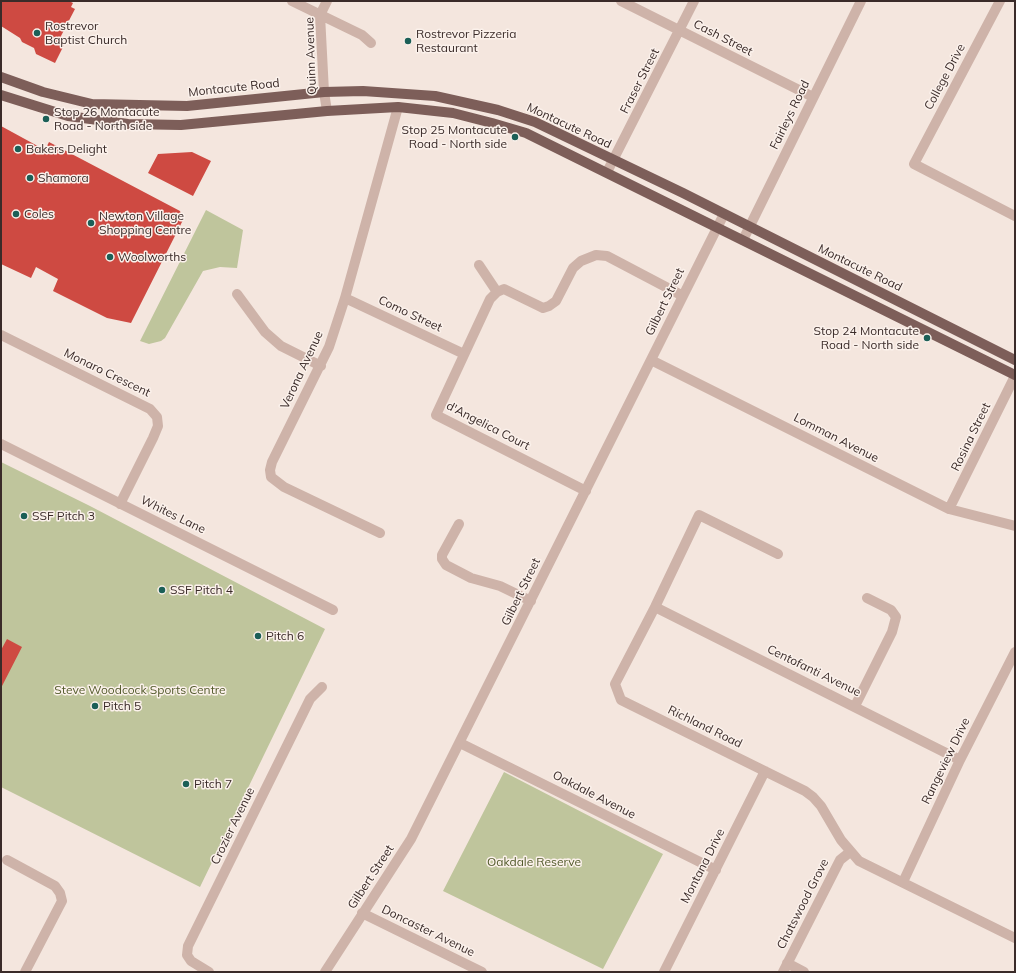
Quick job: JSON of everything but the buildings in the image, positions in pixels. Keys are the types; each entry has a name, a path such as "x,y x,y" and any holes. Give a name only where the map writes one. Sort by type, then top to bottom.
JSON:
{"main road":[{"name":"Montacute Road","path":"1,77 44,92 100,105 186,106 324,92 363,90 435,96 461,100 498,110 535,122 724,214 749,228 1015,360"},
{"name":"Montacute Road","path":"1,95 68,116 128,124 181,126 327,111 398,107 453,113 526,133 718,227 1015,376"}],"street":[{"path":"292,1 362,35 372,43"},
{"name":"Quinn Avenue","path":"327,1 320,15 324,92 327,111"},
{"name":"Cash Street","path":"621,1 813,97"},
{"name":"Fraser Street","path":"607,172 614,161 694,1"},
{"name":"Fairleys Road","path":"743,240 861,1"},
{"name":"College Drive","path":"1000,1 914,164 1015,216"},
{"name":"Verona Avenue","path":"380,533 284,487 271,477 270,470 272,462 321,366 345,298 398,107"},
{"name":"Gilbert Street","path":"325,972 362,913 412,839 724,214"},
{"path":"479,265 500,290 543,308 556,301 573,268 581,261 596,255 607,256 683,296"},
{"name":"d'Angelica Court","path":"500,290 490,299 436,415 586,491"},
{"path":"237,294 265,332 281,346 321,366"},
{"name":"Como Street","path":"345,298 464,354"},
{"name":"Monaro Crescent","path":"1,335 150,409 157,416 158,426 153,438 120,504"},
{"name":"Lomman Avenue","path":"651,360 949,509 1015,526"},
{"name":"Rosina Street","path":"949,509 1015,376"},
{"name":"Whites Lane","path":"1,444 333,610"},
{"name":"Richland Road","path":"778,554 699,515 655,607 615,684 621,700 765,771 813,797 850,852 859,861 1015,938"},
{"path":"459,524 442,555 443,562 471,578 500,586 531,601"},
{"path":"855,706 895,624 896,617 891,610 867,598"},
{"name":"Centofanti Avenue","path":"655,607 960,760"},
{"name":"Rangeview Drive","path":"903,882 960,760 1015,652"},
{"name":"Crozier Avenue","path":"209,972 191,961 187,955 188,946 310,699 322,687"},
{"name":"Oakdale Avenue","path":"460,743 716,870"},
{"name":"Montana Drive","path":"664,972 765,771"},
{"name":"Chatswood Grove","path":"785,968 840,860 850,852"},
{"path":"7,860 55,886 60,893 62,901 25,972"},
{"name":"Doncaster Avenue","path":"362,913 482,972"},
{"path":"785,968 804,972"}],"green space":[{"path":"206,210 243,230 237,268 220,267 203,271 165,338 161,341 149,344 140,341"},
{"name":"Steve Woodcock Sports Centre","path":"1,462 90,506 325,629 200,887 1,787"},
{"name":"Oakdale Reserve","path":"504,772 663,854 603,969 443,891"}],"place":[{"name":"Rostrevor Baptist Church","path":"37,33"},
{"name":"Rostrevor Pizzeria Restaurant","path":"408,41"},
{"name":"Stop 26 Montacute Road - North side","path":"46,119"},
{"name":"Stop 25 Montacute Road - North side","path":"515,137"},
{"name":"Bakers Delight","path":"18,149"},
{"name":"Shamora","path":"30,178"},
{"name":"Coles","path":"16,214"},
{"name":"Newton Village Shopping Centre","path":"91,223"},
{"name":"Woolworths","path":"110,257"},
{"name":"Stop 24 Montacute Road - North side","path":"927,338"},
{"name":"SSF Pitch 3","path":"24,516"},
{"name":"SSF Pitch 4","path":"162,590"},
{"name":"Pitch 6","path":"258,636"},
{"name":"Pitch 5","path":"95,706"},
{"name":"Pitch 7","path":"186,784"}]}
